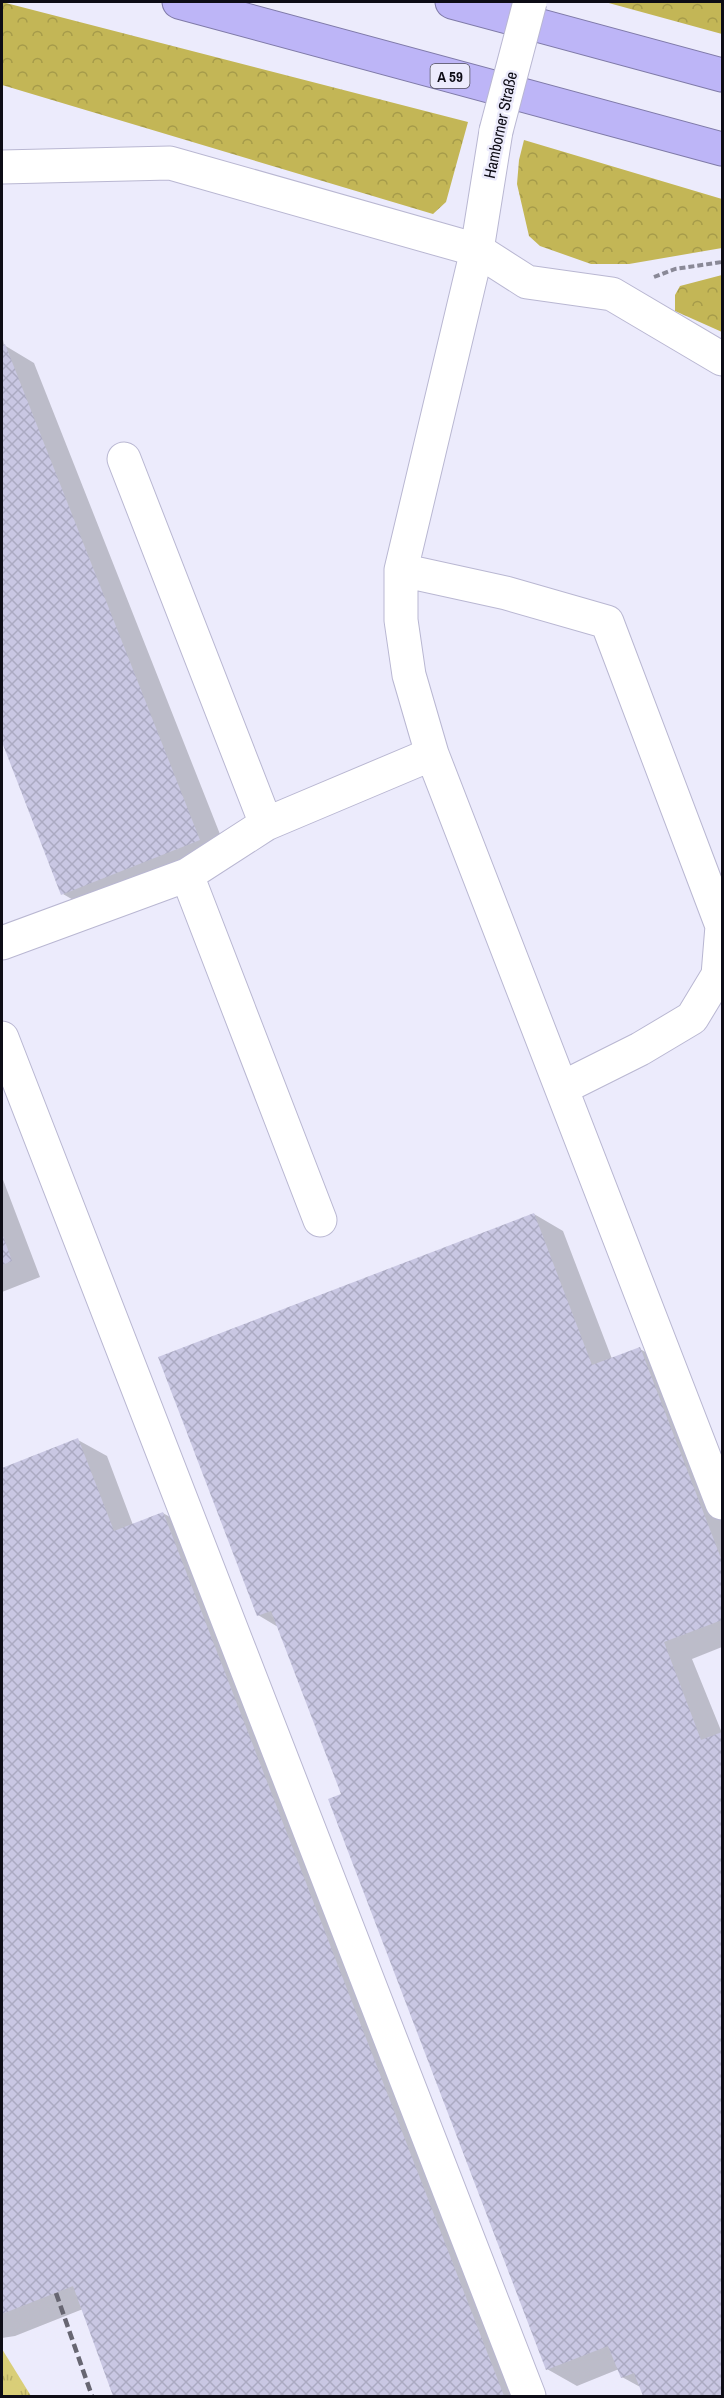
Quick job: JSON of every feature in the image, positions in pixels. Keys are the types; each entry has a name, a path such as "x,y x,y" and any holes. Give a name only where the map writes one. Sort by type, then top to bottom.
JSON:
{"highway":[{"name":"A 59","path":"179,2 723,149"},
{"path":"452,2 723,75"}],"street":[{"name":"Hamborner Straße","path":"530,2 496,131 477,250 402,570 401,620 409,675 432,754 723,1503"},
{"path":"2,167 170,163 477,250 527,282 612,294 723,359"},
{"path":"124,459 266,825"},
{"path":"402,570 507,593 607,622 722,926 718,975 692,1018 640,1049 562,1088"},
{"path":"2,943 188,875 266,825 432,754"},
{"path":"188,875 320,1220"},
{"path":"2,1038 529,2397"}],"path":[{"path":"612,294 675,268 723,262"}],"green space":[{"path":"2,2 468,122 446,202 433,214 2,85"},
{"path":"605,2 722,2 722,34"},
{"path":"524,140 722,199 722,248 629,264 591,264 540,246 529,236 517,184"},
{"path":"722,275 722,332 675,311 675,295 680,286"},
{"path":"2,2349 31,2396 2,2396"}],"building":[{"path":"5,344 200,840 61,895 2,742 2,346"},
{"path":"534,1213 592,1365 640,1347 722,1561 722,1620 664,1642 701,1740 722,1732 722,2396 643,2396 634,2373 621,2378 608,2346 546,2370 328,1799 341,1794 271,1611 257,1616 158,1357"},
{"path":"2,1233 12,1261 2,1265"},
{"path":"78,1438 114,1531 163,1512 504,2396 113,2396 73,2286 2,2314 2,1468"}],"railway":[{"path":"56,2293 92,2396"}]}
